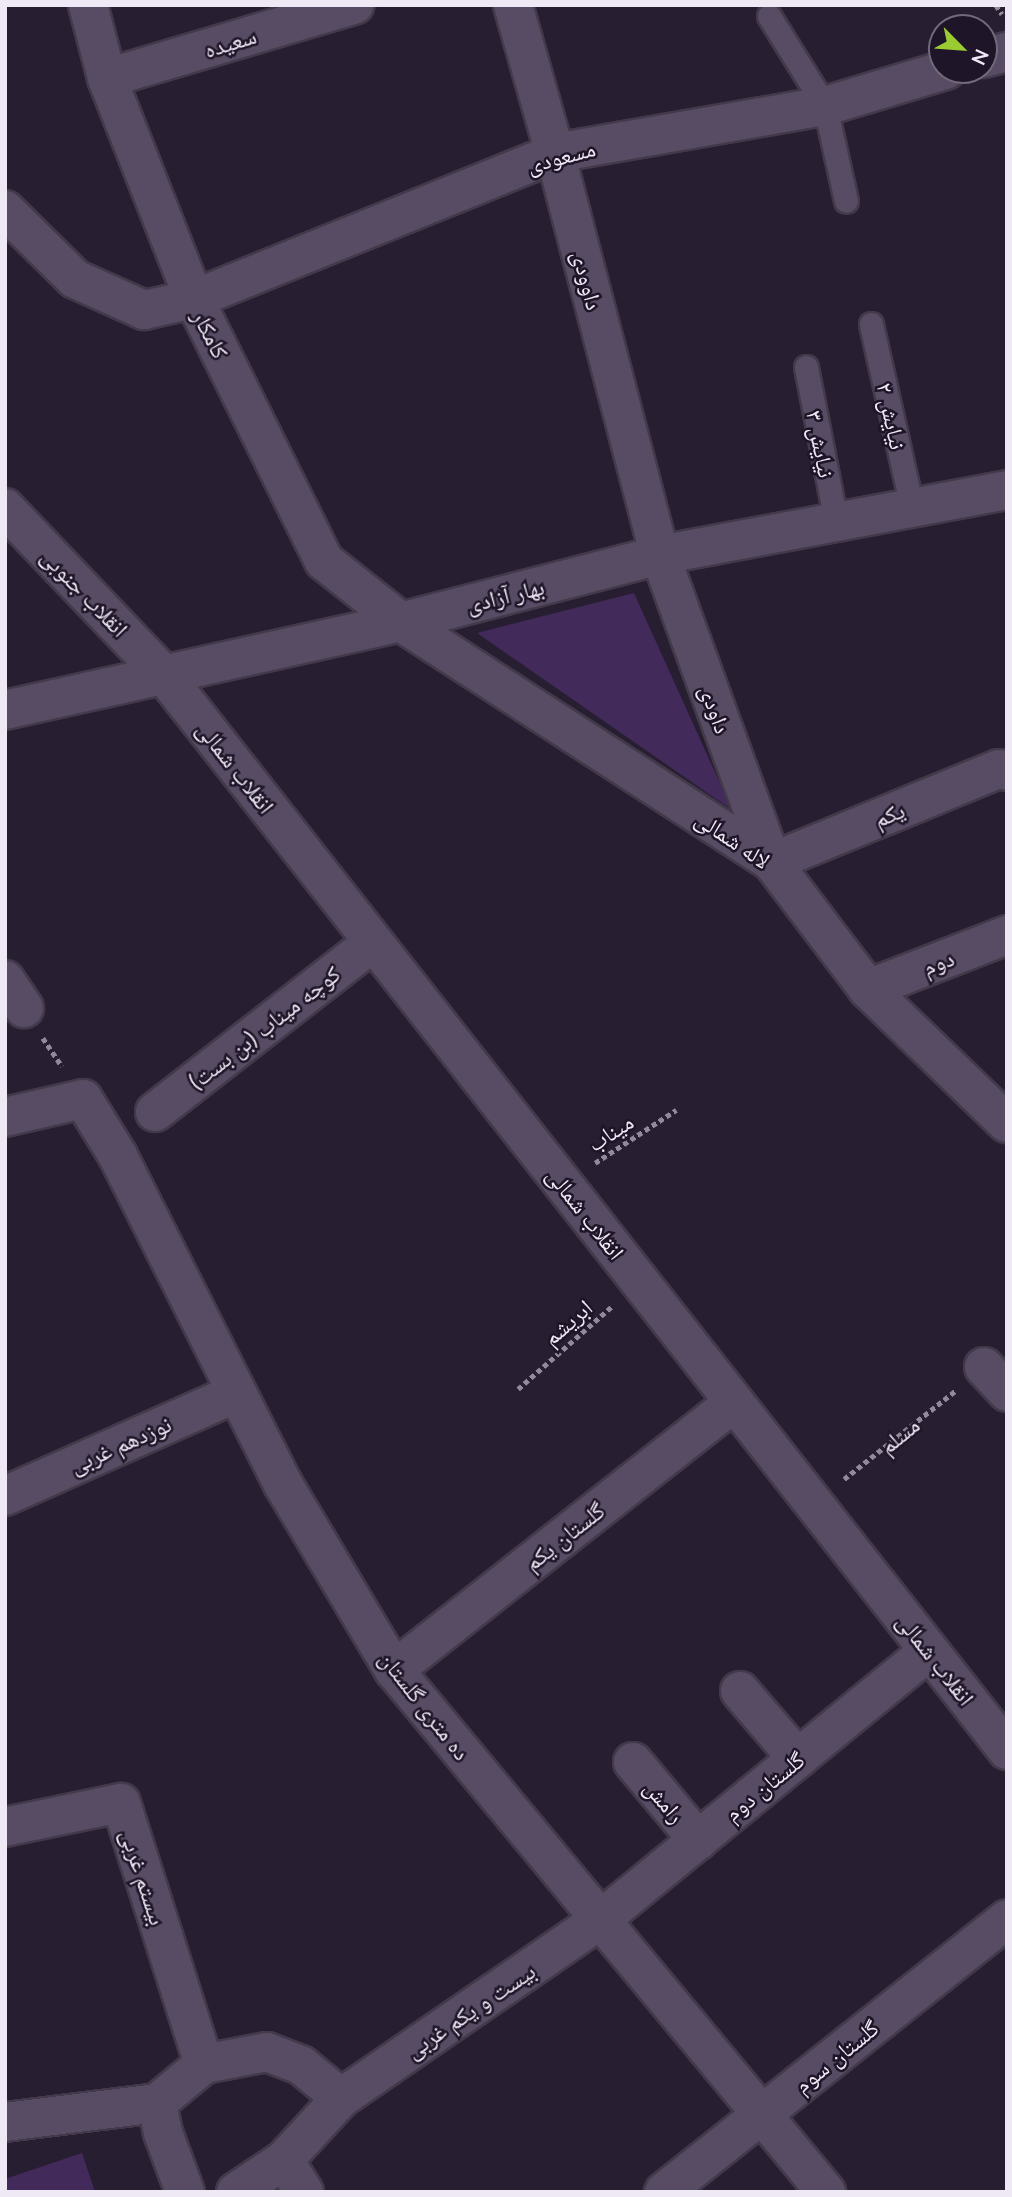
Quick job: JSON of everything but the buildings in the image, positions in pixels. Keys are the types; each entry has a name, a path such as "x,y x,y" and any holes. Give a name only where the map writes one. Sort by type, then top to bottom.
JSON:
{"street":[{"name":"کامکار","path":"88,5 107,78 194,299 324,561 401,622"},
{"name":"سعیده","path":"107,78 354,5"},
{"name":"داوودی","path":"513,5 555,153 660,555"},
{"name":"مسعودی","path":"5,209 75,279 144,310 194,299 555,153 825,106 928,75"},
{"name":"بهار آزادی","path":"5,710 401,622 660,555 1007,490"},
{"name":"انقلاب جنوبی","path":"5,508 165,676"},
{"name":"داودی","path":"660,555 772,862"},
{"name":"لاله شمالی","path":"401,622 772,862 869,989 1007,1123"},
{"name":"انقلاب شمالی","path":"165,676 1007,1750"},
{"name":"یکم","path":"772,862 999,769 1007,771"},
{"name":"دوم","path":"869,989 1007,935"},
{"name":"کوچه میناب (بن بست)","path":"155,1112 373,942"},
{"path":"5,1117 83,1099"},
{"name":"ده متری گلستان","path":"83,1099 118,1156 283,1484 394,1670 826,2192"},
{"name":"نوزدهم غربی","path":"5,1496 236,1393"},
{"name":"گلستان یکم","path":"394,1670 734,1402"},
{"name":"گلستان دوم","path":"599,1921 929,1651"},
{"path":"740,1691 798,1759"},
{"name":"رامش","path":"633,1762 698,1840"},
{"name":"بیستم غربی","path":"5,1827 121,1803 204,2064"},
{"name":"گلستان سوم","path":"664,2192 1007,1919"},
{"name":"بیست و یکم غربی","path":"236,2192 284,2160 341,2098 599,1921"},
{"path":"5,2122 158,2103 204,2064 267,2052 301,2066 341,2098"},
{"path":"158,2103 163,2133 185,2192"},
{"path":"284,2160 304,2192"}],"lane":[{"path":"769,16 825,106 846,201"},
{"name":"نیایش ۲","path":"871,324 912,508"},
{"name":"نیایش ۳","path":"806,366 836,522"}],"path":[{"path":"15,994 83,1099"},
{"name":"میناب","path":"563,1184 676,1110"},
{"name":"ابریشم","path":"518,1389 639,1282"},
{"name":"مسلم","path":"814,1503 995,1380"}],"shaded area":[{"path":"634,593 732,810 477,633"},
{"path":"82,2153 95,2192 5,2192 5,2179"}]}
